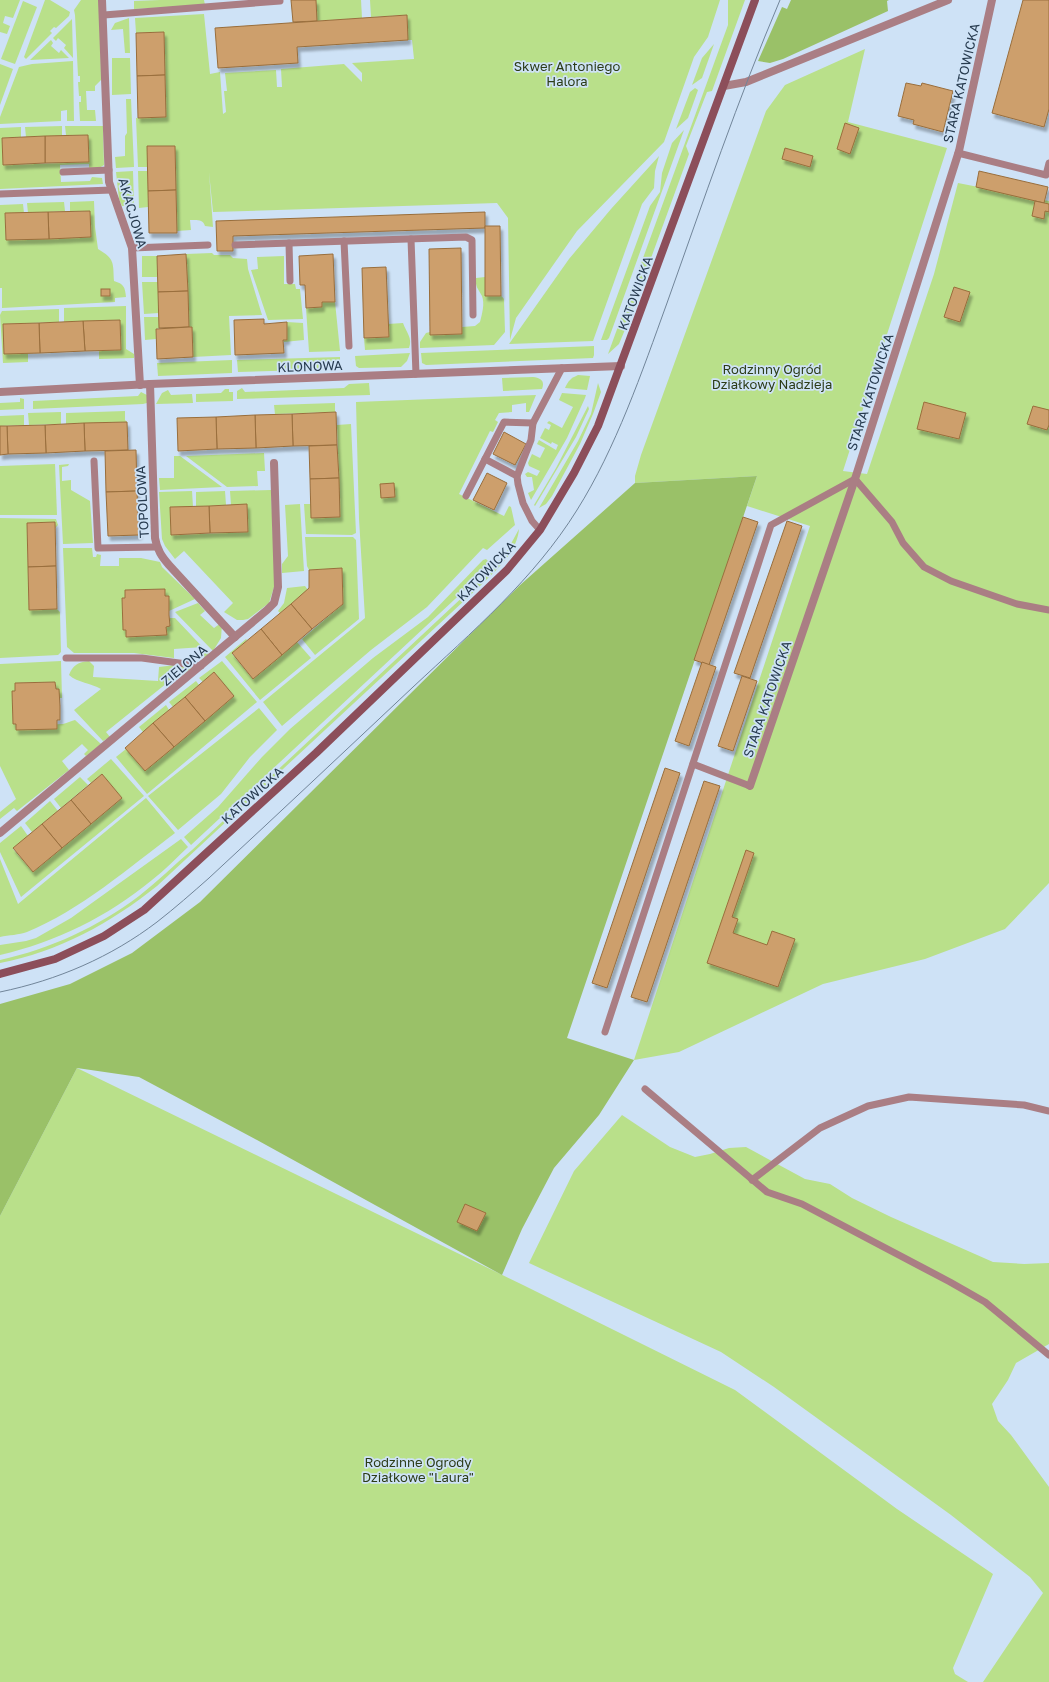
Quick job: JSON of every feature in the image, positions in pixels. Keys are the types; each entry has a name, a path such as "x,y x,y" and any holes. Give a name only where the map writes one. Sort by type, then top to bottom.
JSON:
{"main road":[{"name":"KATOWICKA","path":"0,974 55,958 90,943 104,936 144,910 316,753 507,570 540,530 574,473 598,426 755,0"}],"street":[{"name":"AKACJOWA","path":"102,0 104,15 109,182 132,248 140,385"},
{"path":"724,86 746,82 948,0"},
{"name":"STARA KATOWICKA","path":"750,786 855,479 958,153 992,0"},
{"name":"KLONOWA","path":"0,392 150,384 621,366"},
{"name":"TOPOLOWA","path":"150,384 156,547 169,565 235,637"},
{"name":"ZIELONA","path":"0,833 201,666 274,602 278,593 274,463"}],"lane":[{"path":"104,15 280,1"},
{"path":"958,153 1047,177 1049,163"},
{"path":"63,172 109,170"},
{"path":"0,194 112,190"},
{"path":"235,245 466,238 472,240 473,315"},
{"path":"411,239 416,374"},
{"path":"344,241 348,346"},
{"path":"289,243 290,281"},
{"path":"132,248 208,245"},
{"path":"540,530 532,521 523,503 517,476 531,440 533,423 562,368"},
{"path":"466,496 504,422 533,423"},
{"path":"485,459 517,476"},
{"path":"94,461 98,548 156,547"},
{"path":"605,1032 771,525 855,479 892,522 903,543 924,567 951,581 1018,604 1049,610"},
{"path":"66,658 142,658 201,666"},
{"path":"693,764 750,786"},
{"path":"645,1089 767,1192 802,1204 950,1282 984,1302 1049,1355"},
{"path":"752,1180 820,1128 868,1106 909,1097 1024,1105 1049,1111"}],"green space":[{"path":"0,0 20,0 13,18 5,16 3,23 10,26 7,34 0,32"},
{"path":"45,0 50,0 70,12 69,16 56,28 54,27 50,31 52,33 26,59 24,57"},
{"path":"81,0 100,0 101,80 95,86 95,91 86,91 87,110 95,110 96,121 80,121 79,102 81,102 81,96 79,96 78,82 80,82 80,76 78,76 74,10"},
{"path":"204,0 205,5 134,9 134,1"},
{"path":"316,0 361,0 362,18 317,21"},
{"name":"Skwer Antoniego Halora","path":"370,0 720,0 708,37 694,57 664,142 577,231 516,318 510,340 508,218 497,203 213,212 209,172 213,227 205,226 203,222 199,220 190,220 191,230 177,231 175,146 148,146 148,167 138,167 136,118 166,117 164,32 136,33 135,18 204,14 210,74 220,72 223,114 226,112 224,91 227,91 225,73 276,70 277,87 282,87 281,69 344,64 362,82 362,73 352,63 414,59 412,40 408,40 407,15 371,17"},
{"path":"728,0 745,0 712,91 707,92 686,146 689,154 624,332 619,344 608,354 728,25"},
{"path":"791,0 889,0 887,1 888,11 783,59 770,63 758,61 782,7 787,9"},
{"path":"23,1 37,7 15,64 1,59"},
{"path":"129,18 130,53 125,53 123,29 111,30 115,23"},
{"path":"72,19 73,58 64,48 66,45 58,38 56,41 53,38"},
{"path":"51,40 53,43 51,46 59,53 61,50 69,58 30,60"},
{"path":"714,44 702,78 692,85 702,58"},
{"name":"Rodzinny Ogród Działkowy Nadzieja","path":"865,49 848,122 947,148 843,471 867,474 934,274 958,183 1049,201 1049,883 1005,929 925,959 823,984 679,1052 634,1060 810,526 747,506 757,476 635,483 635,476 641,455 766,111 785,85"},
{"path":"112,58 130,58 131,94 112,95"},
{"path":"73,61 74,121 67,121 67,110 61,111 61,121 0,124 0,117 19,67 32,64"},
{"path":"0,64 13,69 0,105"},
{"path":"695,88 698,90 688,118 676,129 690,92"},
{"path":"126,99 131,99 134,167 116,168 115,157 125,156 125,136 127,133"},
{"path":"62,126 62,136 26,137 25,127"},
{"path":"65,126 103,126 104,165 99,168 89,168 89,164 60,165 61,182 90,181 92,177 102,178 103,184 0,189 0,128 21,127 21,137 2,138 4,165 88,162 87,135 66,135"},
{"path":"684,130 609,338 607,340 601,340 650,206 660,192 662,173 672,143"},
{"path":"659,156 655,171 654,188 642,204 593,341 509,344 569,259 611,209"},
{"path":"133,171 134,205 122,206 119,199 116,172"},
{"path":"138,171 148,171 148,207 139,208"},
{"path":"94,201 98,249 108,256 112,262 114,281 123,286 126,297 115,298 115,302 2,308 2,288 0,288 0,205 23,204 24,213 5,213 6,240 91,237 90,211 70,211 70,202"},
{"path":"64,202 65,211 28,213 27,203"},
{"path":"212,253 214,255 230,255 233,258 247,259 248,269 262,315 229,316 231,355 193,357 192,327 189,327 186,254"},
{"path":"142,256 157,256 157,277 142,277"},
{"path":"284,256 284,284 295,284 296,289 300,289 303,319 268,320 251,270 258,269 257,257"},
{"path":"485,277 504,299 505,332 494,345 420,348 420,342 426,333 430,332 431,335 462,334 462,327 475,326 480,322 483,302 482,296 476,285 476,278"},
{"path":"142,282 158,282 159,313 144,314"},
{"path":"322,302 335,302 340,351 309,352 306,308 322,307"},
{"path":"126,306 126,349 134,354 134,358 99,359 99,351 121,350 120,320 64,322 64,308"},
{"path":"59,309 59,322 3,324 28,353 28,362 3,363 0,315 2,311"},
{"path":"144,317 159,317 159,328 156,329 156,339 145,340"},
{"path":"287,322 303,323 304,340 284,342 283,340 287,339"},
{"path":"403,323 410,338 409,348 365,350 364,338 388,337 388,324"},
{"path":"594,346 593,358 426,365 422,363 421,353"},
{"path":"410,353 407,361 401,367 359,368 356,366 355,356"},
{"path":"340,357 340,369 238,372 237,360"},
{"path":"232,360 232,373 158,376 157,363"},
{"path":"578,375 590,376 587,390 565,388 567,383 573,377"},
{"path":"533,377 542,380 542,389 503,391 502,378"},
{"path":"369,383 370,395 237,399 237,391 242,388 245,392 344,388 349,384"},
{"path":"598,383 601,392 580,444 552,496 546,504 539,508 578,441 591,414"},
{"path":"225,389 229,389 229,392 233,392 233,401 196,402 196,394 221,393"},
{"path":"168,390 171,395 192,394 193,403 156,404 162,393"},
{"path":"141,392 147,395 147,403 33,409 33,401 138,396"},
{"path":"562,393 586,395 567,438 531,500 528,493 534,490 532,477 527,477 525,474 528,472 537,476 540,471 529,466 528,463 532,454 540,458 545,448 537,444 539,440 556,450 558,445 552,442 551,444 540,438 545,428 549,430 551,425 547,423 549,421 562,428 573,407 559,400"},
{"path":"536,395 529,412 526,412 526,403 512,405 512,412 499,413 495,420 498,422 493,432 490,431 459,494 504,516 509,506 511,507 515,525 487,550 483,548 427,607 371,650 282,726 263,702 365,618 359,519 356,402"},
{"path":"20,398 24,399 24,409 0,410 0,403 20,402"},
{"path":"335,403 335,412 275,414 274,405"},
{"path":"588,406 589,409 576,437 535,506 534,505 556,468"},
{"path":"125,411 125,420 127,422 66,424 66,413"},
{"path":"61,412 61,424 29,425 28,413"},
{"path":"24,415 24,425 0,426 0,416"},
{"path":"351,424 356,533 352,535 306,534 304,504 311,504 312,518 340,517 337,425"},
{"path":"264,453 265,471 257,471 258,486 227,487 186,456"},
{"path":"174,456 180,456 222,487 160,490 159,478 174,478"},
{"path":"55,464 57,515 0,515 0,466"},
{"path":"69,464 68,466 62,467 62,481 71,480 71,490 90,501 93,543 63,544 59,465"},
{"path":"757,476 567,1038 634,1060 599,1115 554,1168 522,1229 502,1275 139,1077 77,1068 0,1216 0,1004 70,984 132,953 200,902 519,586 635,483"},
{"path":"271,490 275,584 269,603 248,619 237,620 224,612 233,603 184,551 175,559 165,546 162,539 159,492 192,491 193,507 172,535 248,532 247,505 231,505 230,491"},
{"path":"225,491 226,505 196,507 196,492"},
{"path":"300,504 304,571 282,573 282,564 288,556 285,505"},
{"path":"0,518 56,519 58,525 55,528 54,522 27,524 29,610 57,609 60,612 61,652 58,655 0,658"},
{"path":"519,529 510,554 492,575 157,886 102,924 63,944 43,952 0,963 0,960 37,950 73,936 107,918 146,891 192,850 468,592 506,553"},
{"path":"305,537 353,537 356,540 359,619 315,655 302,639 343,604 342,569 309,570 307,566"},
{"path":"63,548 92,548 93,557 96,557 97,554 101,555 100,566 119,566 119,558 141,558 160,562 162,567 195,599 169,611 169,596 165,596 165,589 125,590 125,598 122,598 123,630 126,630 126,637 166,635 166,627 170,626 169,618 175,618 202,647 174,649 174,658 134,653 74,653 67,647"},
{"path":"486,559 490,563 469,586 191,845 184,837 218,807 262,757 290,729 373,658 428,617 483,560"},
{"path":"305,586 308,590 280,613 278,611 284,603 287,588"},
{"path":"198,603 205,611 200,615 214,628 221,623 222,624 221,638 213,651 175,612"},
{"path":"246,639 247,640 232,654 253,679 297,642 311,658 260,700 225,657"},
{"path":"203,648 210,655 204,657"},
{"path":"61,661 62,698 59,698 59,690 56,689 55,682 15,683 15,691 12,692 13,723 63,724 75,720 101,744 86,756 84,754 88,750 82,744 62,761 69,770 17,811 14,808 0,819 0,812 16,799 0,766 0,664"},
{"path":"89,661 94,666 93,677 158,681 159,667 175,665 192,668 174,681 172,679 106,732 110,737 103,741 74,710 101,689 76,680 69,675 76,665"},
{"path":"222,661 257,702 147,794 116,757 126,749 145,771 234,696 214,672 203,682 199,678"},
{"path":"196,681 199,685 173,707 169,702"},
{"path":"166,705 169,710 143,732 139,727"},
{"path":"259,708 277,730 250,757 221,794 178,830 148,796"},
{"path":"111,759 144,796 21,897 0,852 0,843 21,826 28,836 13,849 33,872 122,798 102,774 91,783 87,779"},
{"path":"80,777 88,785 61,808 54,799"},
{"path":"146,798 175,833 122,874 66,912 27,932 0,937 0,859 18,904"},
{"path":"50,801 58,811 32,832 25,823"},
{"path":"181,839 188,847 157,876 117,906 99,917 61,935 21,950 0,955 0,945 36,938 71,918"},
{"name":"Rodzinne Ogrody Działkowe \"Laura\"","path":"77,1068 735,1390 897,1509 993,1574 953,1668 955,1674 968,1682 0,1682 0,1216"},
{"path":"622,1115 670,1147 695,1157 729,1148 746,1147 805,1179 830,1184 852,1198 891,1217 993,1262 1024,1264 1049,1263 1049,1344 1016,1363 1008,1380 992,1404 998,1421 1011,1435 1049,1487 1049,1682 983,1682 1043,1593 1030,1577 951,1515 774,1387 721,1352 529,1263 574,1171"}],"building":[{"path":"291,0 316,0 317,21 293,22"},
{"path":"1023,0 1049,0 1049,109 1044,127 992,113"},
{"path":"407,15 408,40 297,47 298,63 218,68 215,28"},
{"path":"164,32 165,75 137,76 136,33"},
{"path":"165,75 166,117 138,118 137,76"},
{"path":"906,83 921,86 922,83 953,91 943,132 913,124 914,120 898,116"},
{"path":"845,123 859,128 850,154 837,149"},
{"path":"88,135 89,162 45,163 45,136"},
{"path":"45,136 45,163 3,165 2,138"},
{"path":"147,146 175,146 176,190 148,191"},
{"path":"785,148 813,156 810,167 782,159"},
{"path":"979,171 1048,187 1044,203 976,187"},
{"path":"176,190 177,233 149,233 148,191"},
{"path":"1035,201 1049,204 1049,212 1045,211 1044,219 1032,216"},
{"path":"90,211 91,237 49,239 48,212"},
{"path":"48,212 49,239 6,240 5,213"},
{"path":"485,212 485,228 233,236 233,251 217,251 216,221"},
{"path":"485,226 500,226 501,296 485,296"},
{"path":"461,248 462,334 430,335 429,249"},
{"path":"186,254 188,291 158,292 157,256"},
{"path":"333,254 335,302 322,302 322,307 306,308 305,285 300,285 299,256"},
{"path":"386,267 389,337 364,338 362,268"},
{"path":"954,287 970,292 960,322 944,317"},
{"path":"101,289 110,289 110,296 101,296"},
{"path":"188,291 189,327 159,328 158,292"},
{"path":"264,319 264,324 287,322 287,340 283,340 284,353 235,355 234,320"},
{"path":"120,320 121,350 85,351 83,321"},
{"path":"83,321 85,351 40,353 39,323"},
{"path":"39,323 40,353 4,354 3,324"},
{"path":"192,327 193,357 157,359 156,329"},
{"path":"924,402 966,413 959,439 917,429"},
{"path":"1033,406 1049,410 1049,425 1047,430 1027,424"},
{"path":"336,412 337,445 293,446 292,414"},
{"path":"292,414 293,446 256,448 255,415"},
{"path":"255,415 256,448 217,449 216,417"},
{"path":"216,417 217,449 178,451 177,418"},
{"path":"127,422 128,450 85,451 84,423"},
{"path":"84,423 85,451 46,453 45,425"},
{"path":"45,425 46,453 8,454 7,426"},
{"path":"0,426 7,426 8,454 0,455"},
{"path":"504,432 526,444 515,465 493,454"},
{"path":"337,445 339,478 310,479 309,446"},
{"path":"136,450 137,491 106,492 105,451"},
{"path":"487,473 507,483 494,510 473,500"},
{"path":"339,478 340,517 311,518 310,479"},
{"path":"394,483 395,497 381,498 380,484"},
{"path":"137,491 139,535 108,536 106,492"},
{"path":"247,504 248,532 210,533 209,506"},
{"path":"209,506 210,533 171,535 170,507"},
{"path":"743,517 758,522 709,665 694,660"},
{"path":"787,521 802,526 750,678 734,673"},
{"path":"55,522 56,566 28,567 27,523"},
{"path":"56,566 57,609 29,610 28,567"},
{"path":"342,568 343,604 312,629 291,604 309,588 309,570"},
{"path":"165,589 165,596 169,596 170,626 166,627 167,635 126,637 126,630 123,630 122,598 125,598 125,590"},
{"path":"291,604 312,629 282,655 261,629"},
{"path":"261,629 282,655 253,679 232,653"},
{"path":"702,662 716,667 689,746 675,741"},
{"path":"214,672 234,696 205,721 185,697"},
{"path":"742,676 757,681 733,751 718,746"},
{"path":"55,682 56,689 59,689 60,706 60,720 57,720 57,729 16,730 16,724 13,724 12,691 15,691 15,683"},
{"path":"185,697 205,721 174,747 153,723"},
{"path":"153,723 174,747 145,771 125,748"},
{"path":"665,768 680,773 607,988 592,983"},
{"path":"102,774 122,798 91,824 71,800"},
{"path":"704,781 720,786 647,1002 631,997"},
{"path":"71,800 91,824 62,848 42,824"},
{"path":"42,824 62,848 33,872 13,848"},
{"path":"746,850 754,853 732,917 738,919 733,933 767,945 772,931 795,939 778,987 707,963"},
{"path":"465,1204 486,1213 477,1231 457,1222"}],"tram line":[{"path":"0,992 43,981 83,966 121,946 164,917 209,878 479,625 501,604 542,559 577,510 591,486 616,435 648,356 735,113 780,0"}]}
